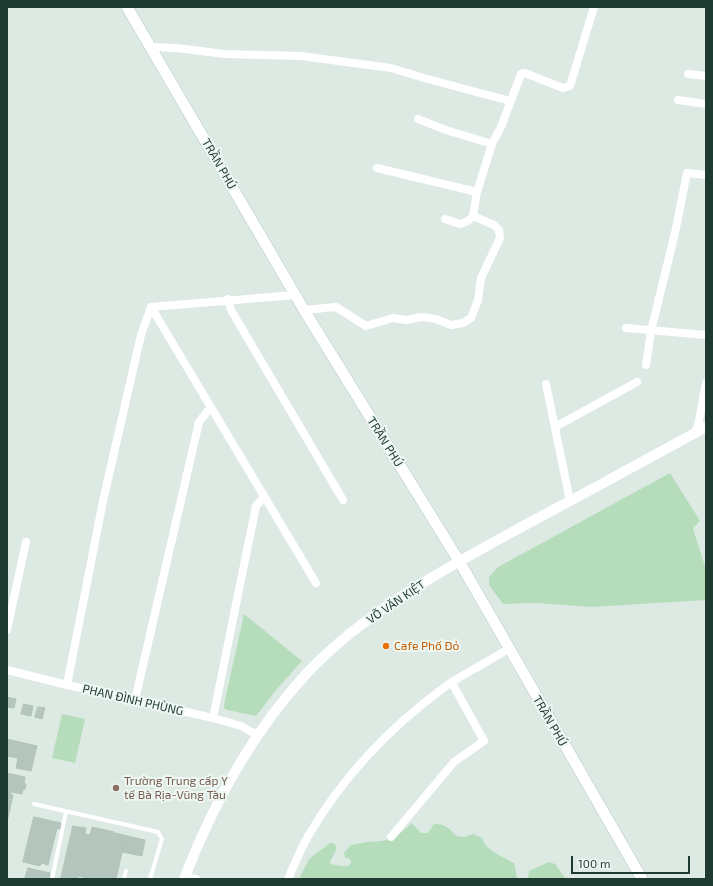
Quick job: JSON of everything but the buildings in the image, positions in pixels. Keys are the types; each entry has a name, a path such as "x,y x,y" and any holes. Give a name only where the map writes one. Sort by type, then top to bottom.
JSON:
{"main road":[{"name":"TRẦN PHÚ","path":"126,7 304,310 459,561 642,879"}],"street":[{"path":"445,218 460,224 468,221 473,216 477,192 492,144 501,127 521,74 525,73 563,88 570,86 594,7"},
{"path":"150,48 176,48 225,54 301,56 391,68 510,101"},
{"path":"688,74 706,76"},
{"path":"678,100 706,104"},
{"path":"418,119 446,130 492,144"},
{"path":"376,168 477,192"},
{"path":"646,365 651,331 675,233 687,173 706,175"},
{"path":"304,310 336,307 366,326 393,318 406,320 421,317 436,319 451,325 463,324 471,318 478,300 481,278 500,238 499,230 494,225 473,216"},
{"path":"151,307 295,294"},
{"path":"228,300 231,310 343,500"},
{"path":"151,307 316,583"},
{"path":"67,685 103,500 141,335 151,307"},
{"path":"626,328 706,335"},
{"path":"555,427 637,382"},
{"path":"694,434 699,421 706,383"},
{"path":"546,384 570,502"},
{"path":"135,700 199,422 210,408"},
{"name":"VÕ VĂN KIỆT","path":"185,878 202,836 234,774 268,718 309,671 343,640 384,608 459,561 706,427"},
{"path":"213,718 256,506 264,497"},
{"path":"7,630 26,542"},
{"path":"288,879 307,839 323,812 349,776 368,754 398,724 452,683 494,659 509,648"},
{"name":"PHAN ĐÌNH PHÙNG","path":"7,670 213,718 241,726 257,735"},
{"path":"391,837 454,762 484,741 452,683"},
{"path":"185,878 196,879"}],"lane":[{"path":"34,804 158,832 162,839 150,879"},
{"path":"52,879 66,812"},
{"path":"124,879 126,871"}],"green space":[{"path":"670,473 700,521 693,528 706,570 706,600 592,607 535,603 503,604 489,585 489,577 498,567"},
{"path":"244,614 302,661 276,690 256,716 227,710 224,708"},
{"path":"62,714 85,719 75,763 52,758"},
{"path":"412,823 421,833 428,833 434,824 438,824 444,825 456,836 464,837 473,834 482,838 486,846 495,853 514,863 517,879 299,879 309,859 330,843 334,843 337,848 330,862 331,864 348,866 351,863 350,859 345,858 344,853 351,845 382,841 397,836"},
{"path":"549,862 555,864 566,879 528,879 529,871"}],"place":[{"name":"Cafe Phố Đỏ","path":"386,646"},
{"name":"Trường Trung cấp Y tế Bà Rịa-Vũng Tàu","path":"116,788"}]}
